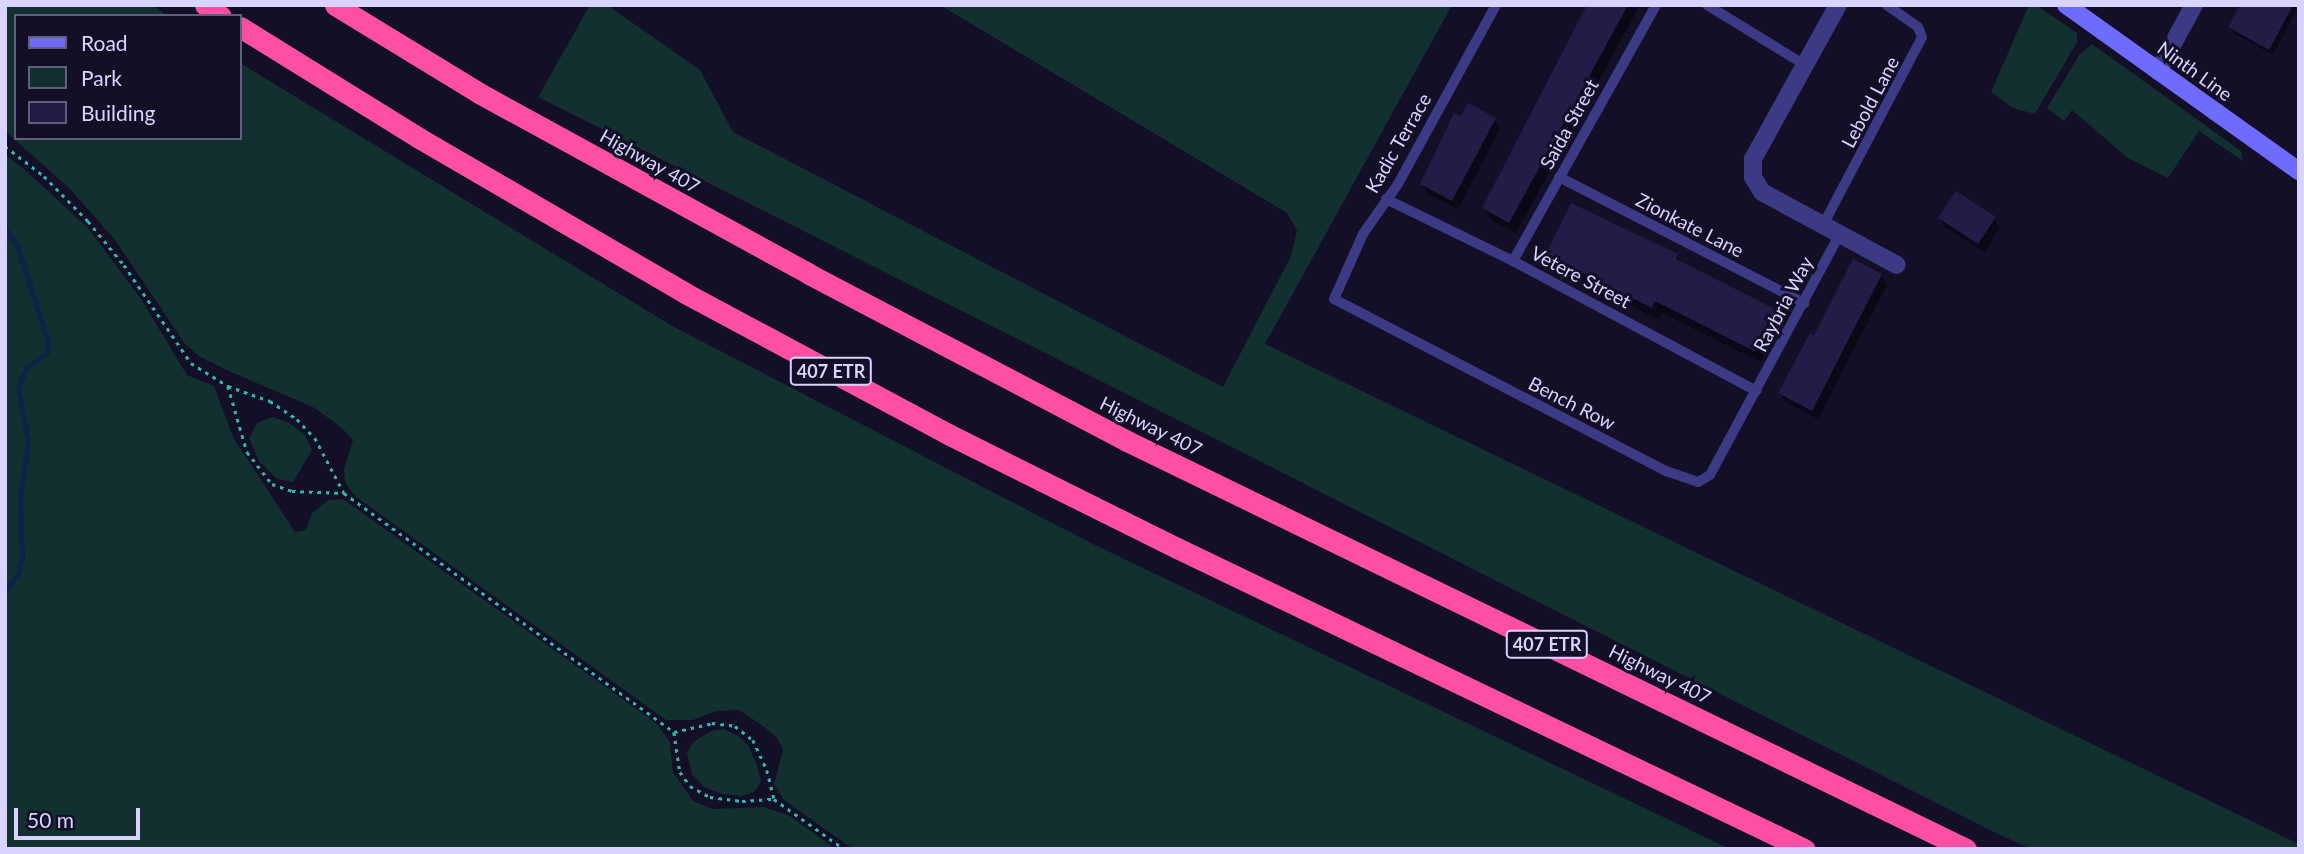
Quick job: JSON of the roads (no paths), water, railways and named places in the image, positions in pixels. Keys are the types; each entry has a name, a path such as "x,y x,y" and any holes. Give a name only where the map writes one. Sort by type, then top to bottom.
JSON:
{"highway":[{"name":"Highway 407","path":"335,5 479,93 809,274 1127,441 1966,849"},
{"name":"407 ETR","path":"242,28 419,138 684,293 936,427 1177,548 1804,849"}],"main road":[{"name":"Ninth Line","path":"2066,5 2299,171"}],"street":[{"path":"1838,5 1754,159 1753,177 1762,192 1897,265"},
{"path":"2158,71 2194,5"}],"lane":[{"name":"Kadic Terrace","path":"1334,299 1363,234 1398,184 1496,5"},
{"name":"Saida Street","path":"1513,261 1656,5"},
{"path":"1707,5 1805,65"},
{"name":"Lebold Lane","path":"1823,225 1922,37 1918,27 1887,5"},
{"name":"Zionkate Lane","path":"1559,177 1804,303"},
{"name":"Vetere Street","path":"1386,199 1513,261 1756,391"},
{"name":"Raybria Way","path":"1756,391 1840,234"},
{"name":"Bench Row","path":"1334,299 1665,471 1698,482 1710,475 1756,391"}],"waterway":[{"path":"5,229 17,245 49,345 46,353 26,368 18,388 28,441 20,498 22,557 18,574 5,591"}]}
